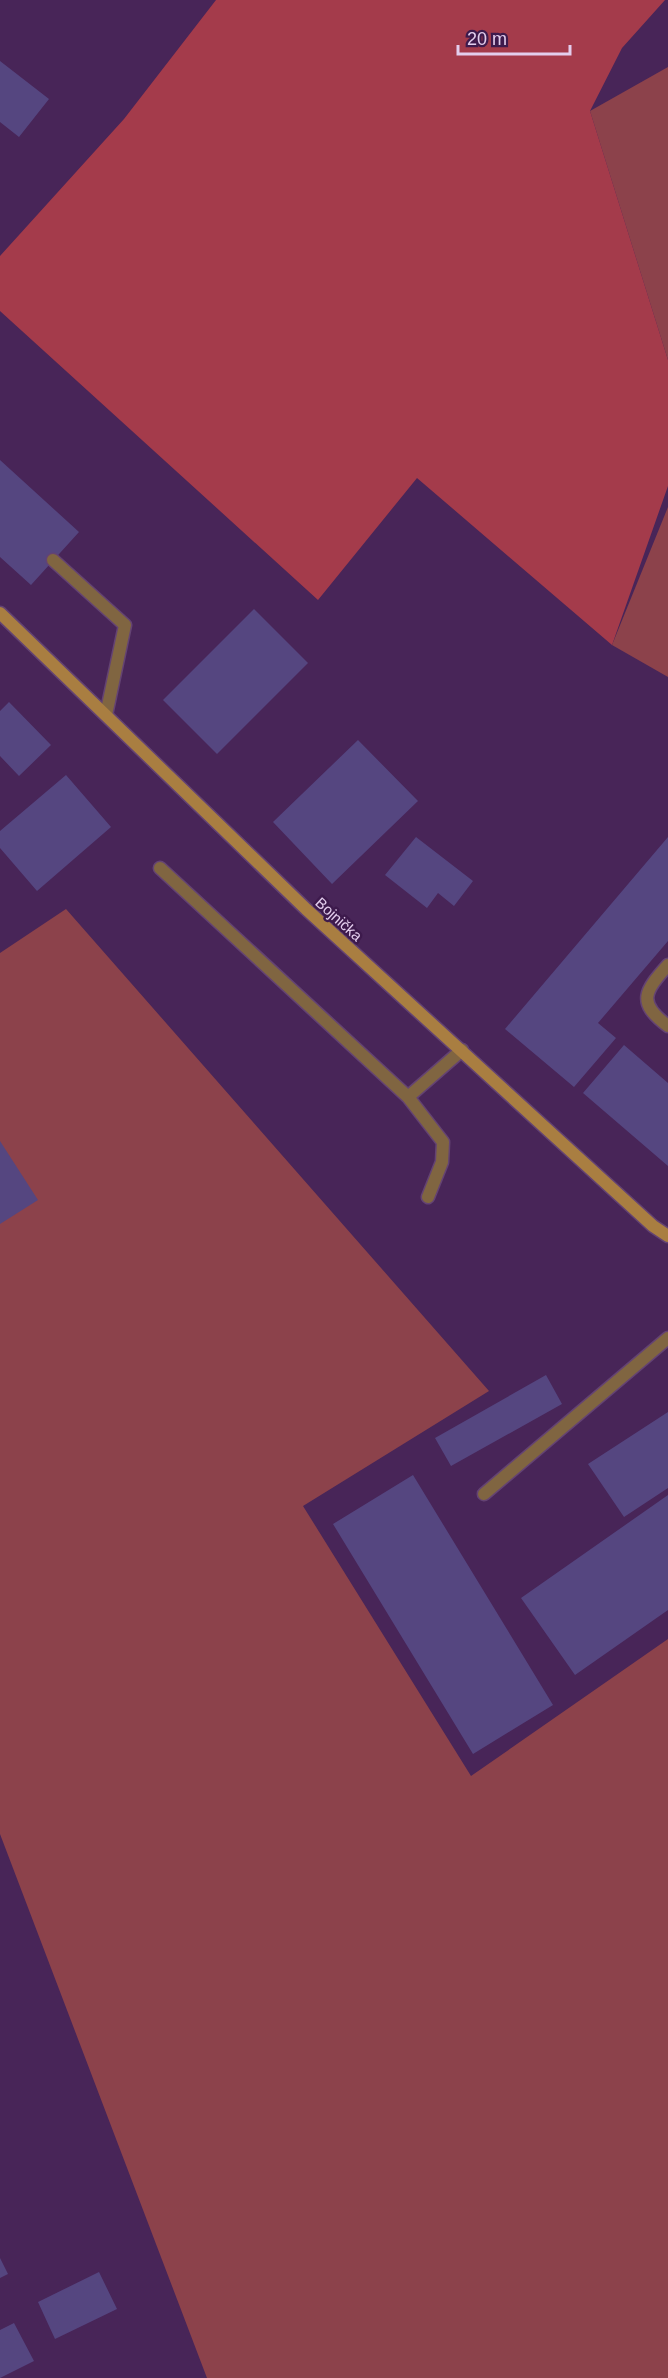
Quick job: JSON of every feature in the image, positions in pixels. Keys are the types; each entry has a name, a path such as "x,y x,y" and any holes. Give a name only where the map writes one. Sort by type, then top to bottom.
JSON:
{"main road":[{"name":"Bojnička","path":"0,613 306,909 653,1226 668,1236"}],"lane":[{"path":"53,560 125,625 106,715"},
{"path":"160,868 408,1097 443,1142 442,1162 428,1197"},
{"path":"668,965 652,983 646,997 650,1011 668,1026"},
{"path":"408,1097 462,1050"},
{"path":"484,1494 668,1338"}],"shaded area":[{"path":"216,0 665,0 622,48 590,111 668,360 668,486 612,645 417,478 318,600 0,311 0,256 124,119"},
{"path":"668,67 668,360 590,111"},
{"path":"668,507 668,677 612,645"},
{"path":"66,909 489,1391 303,1506 471,1776 668,1639 668,2378 207,2378 0,1834 0,953"}],"building":[{"path":"0,61 49,99 19,137 0,122"},
{"path":"0,460 79,532 31,585 0,557"},
{"path":"254,609 308,663 217,754 163,700"},
{"path":"9,702 51,745 19,776 0,756 0,711"},
{"path":"358,740 418,801 332,884 273,822"},
{"path":"66,775 111,827 37,891 0,848 0,831"},
{"path":"416,837 473,881 454,906 438,893 427,908 385,875"},
{"path":"668,837 668,941 598,1023 616,1038 574,1087 505,1029"},
{"path":"624,1045 668,1083 668,1166 583,1093"},
{"path":"0,1141 38,1200 0,1224"},
{"path":"546,1375 562,1404 451,1466 435,1438"},
{"path":"668,1412 668,1488 624,1517 588,1464"},
{"path":"413,1475 553,1705 473,1754 333,1524"},
{"path":"668,1495 668,1610 575,1675 521,1598"},
{"path":"0,2258 8,2274 0,2278"},
{"path":"99,2272 117,2309 55,2339 38,2302"},
{"path":"14,2323 34,2361 0,2378 0,2330"}]}
